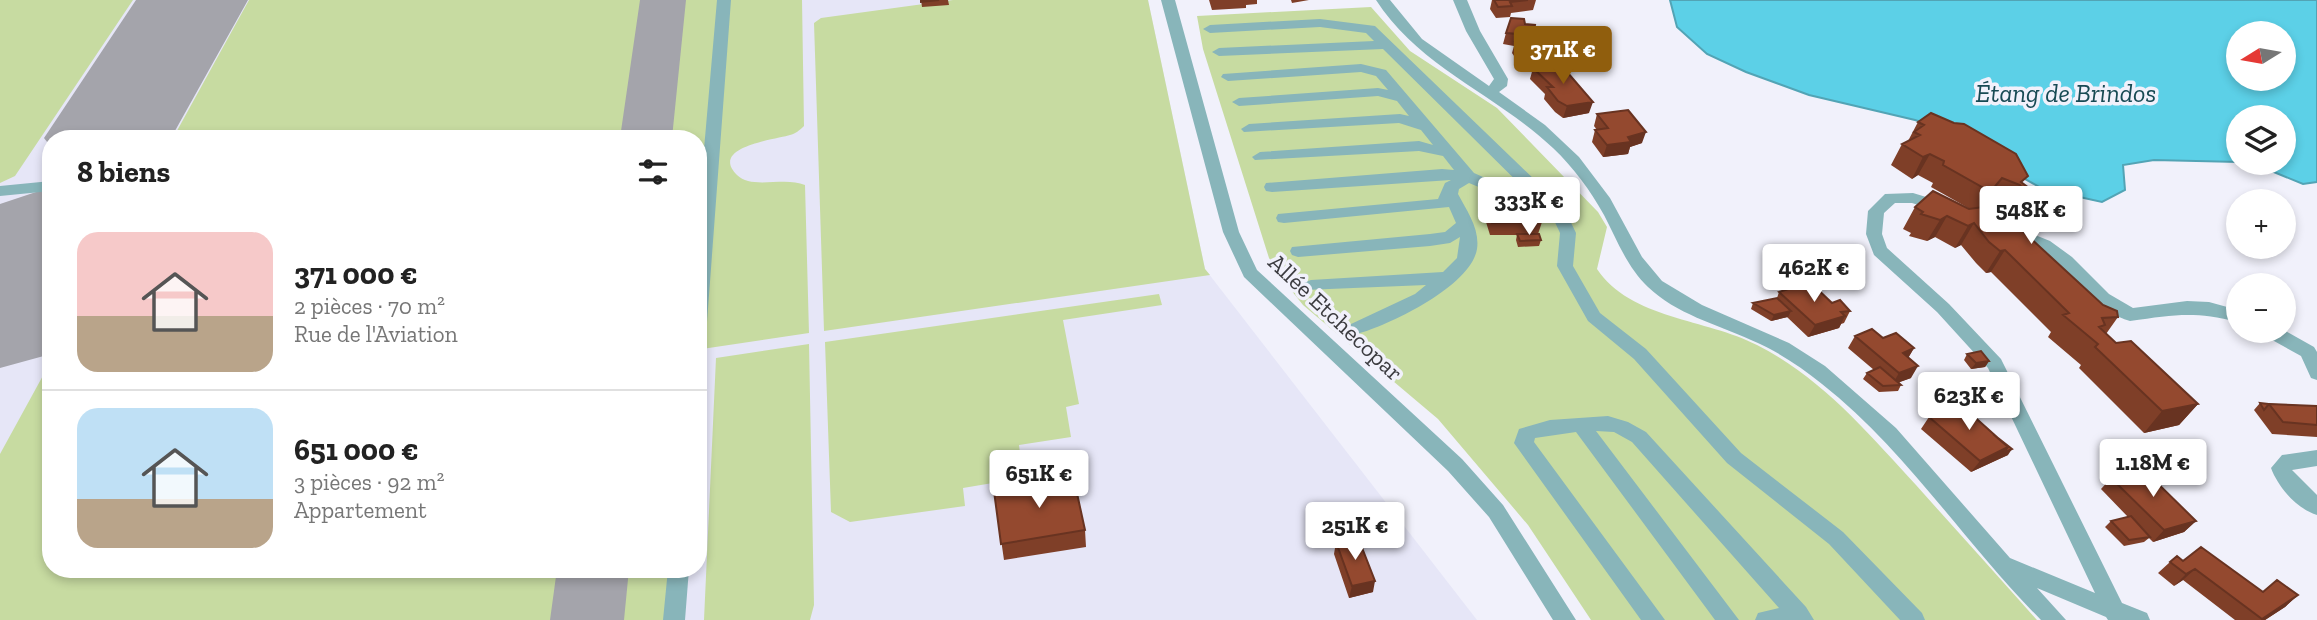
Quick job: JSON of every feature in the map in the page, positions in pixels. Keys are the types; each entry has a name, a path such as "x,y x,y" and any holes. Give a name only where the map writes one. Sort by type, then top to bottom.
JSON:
{"street":[{"path":"707,210 724,0"},
{"name":"Allée Etchecopar","path":"1168,0 1231,232 1250,273 1455,465 1496,511 1565,620"},
{"path":"1383,0 1394,20 1419,47 1528,118 1570,156 1610,212 1631,255 1656,285 1688,305 1773,342 1816,370 1864,409 1927,477 2000,563 2055,620"},
{"path":"1460,0 1473,32 1501,79 1500,86 1489,92"},
{"path":"1210,29 1320,23 1370,29 1559,214 1568,233 1565,266 1594,317 1640,354 1734,458 1836,538 1914,620"},
{"path":"1219,52 1332,45 1386,46"},
{"path":"1228,77 1361,68 1381,74 1468,177"},
{"path":"1239,102 1378,92 1402,98"},
{"path":"1249,129 1400,118 1427,128"},
{"path":"1260,157 1419,146 1448,153"},
{"path":"1272,187 1442,174 1468,177 1559,214"},
{"path":"1284,218 1443,204 1451,187 1468,177"},
{"path":"0,191 42,187"},
{"path":"1357,328 1421,298 1467,260 1466,224 1450,194"},
{"path":"1965,215 1913,198 1891,198 1877,211 1874,234 1880,251 1943,308 1996,364 2117,615"},
{"path":"1298,251 1450,237 1466,224"},
{"path":"1991,224 2044,245 2066,261 2115,308 2130,315 2187,307 2209,308 2226,313"},
{"path":"1311,286 1447,278"},
{"path":"2292,343 2308,352 2317,373"},
{"path":"1654,620 1524,443 1526,434 1543,426 1581,425 1594,421 1623,426 1639,437 1800,617"},
{"path":"1581,425 1728,620"},
{"path":"2317,458 2290,460 2281,468 2285,479 2317,507"},
{"path":"2000,563 2117,615 2139,620"},
{"path":"674,620 677,578"},
{"path":"1766,620 1800,617"}],"shaded area":[{"path":"0,0 1148,0 1205,269 1477,620 0,620"}],"green space":[{"path":"0,0 133,0 46,130 42,130 42,136 15,176 0,183"},
{"path":"249,0 654,0 637,130 177,130"},
{"path":"672,0 720,0 707,154 707,130 658,130"},
{"path":"728,0 802,0 804,126 792,134 738,151 732,157 730,165 737,175 751,182 805,185 809,333 707,348 707,282"},
{"path":"953,0 1148,0 1205,269 1210,275 824,331 814,23 821,18"},
{"path":"1371,7 1410,51 1497,108 1598,212 1607,227 1597,269 1611,286 1649,308 1757,345 1803,373 1862,427 2037,620 1591,620 1528,525 1438,419 1303,305 1269,258 1203,49 1197,16"},
{"path":"1159,294 1162,305 1063,320 1079,404 1066,407 1071,437 1019,445 1023,478 963,488 965,506 850,522 831,512 825,342"},
{"path":"809,344 814,605 810,620 704,620 716,358"},
{"path":"42,377 42,578 578,578 572,620 0,620 0,454"},
{"path":"607,578 672,578 668,620 603,620"}],"water":[{"name":"Étang de Brindos","path":"1670,0 2317,0 2317,182 2303,184 2281,175 2296,175 2296,105 2226,105 2226,162 2154,160 2123,165 2125,190 2102,202 2043,189 2016,174 1979,140 1915,120 1809,95 1746,72 1707,54 1677,27"}],"building":[{"path":"1494,0 1528,0 1510,2 1512,6 1498,7"},
{"path":"1511,18 1524,19 1525,24 1535,25 1534,30 1541,41 1549,40 1556,51 1523,54 1515,42 1522,41 1518,34 1506,33"},
{"path":"1554,64 1568,73 1593,102 1567,106 1558,101 1547,87 1553,87 1533,68"},
{"path":"1628,110 1646,132 1628,137 1631,142 1607,145 1595,130 1608,128 1597,114"},
{"path":"1931,113 1954,123 1964,124 2016,154 2028,176 2021,182 2041,197 2022,200 2013,192 2024,191 2020,185 2002,178 1992,190 2005,205 2002,212 2103,305 2117,311 2118,317 2102,318 2105,325 2099,327 2116,343 2131,341 2198,404 2162,411 2095,347 2098,344 2063,315 2069,313 2005,250 2000,251 1989,242 1974,223 1968,226 1947,216 1940,220 1921,214 1923,212 1915,207 1933,191 1969,209 1991,206 1987,190 1943,165 1944,161 1930,154 1923,157 1902,144 1920,135 1914,132 1924,125 1918,122"},
{"path":"1537,209 1542,222 1492,223 1488,210"},
{"path":"1517,234 1539,234 1541,240 1520,241"},
{"path":"1810,282 1832,303 1840,300 1850,311 1841,312 1845,316 1815,325 1779,292"},
{"path":"1777,298 1791,311 1774,315 1753,303"},
{"path":"1872,329 1883,338 1896,333 1914,348 1903,353 1918,366 1899,373 1855,336"},
{"path":"1981,351 1989,361 1976,363 1967,354"},
{"path":"1880,367 1901,385 1883,386 1867,373"},
{"path":"1959,403 2008,447 1980,461 1929,417"},
{"path":"2269,404 2317,406 2317,425 2283,422"},
{"path":"2142,468 2196,521 2164,530 2111,478"},
{"path":"1073,475 1085,530 1001,544 994,491"},
{"path":"2131,516 2150,537 2129,540 2111,521"},
{"path":"1359,540 1375,581 1352,586 1336,542"},
{"path":"2201,547 2263,592 2277,580 2298,595 2262,619 2195,569 2186,574 2170,562 2177,556 2183,561"}],"taxiway":[{"path":"647,130 663,0"},
{"path":"587,620 592,578"}],"runway":[{"path":"113,130 192,0"},
{"path":"0,316 42,248"}]}
